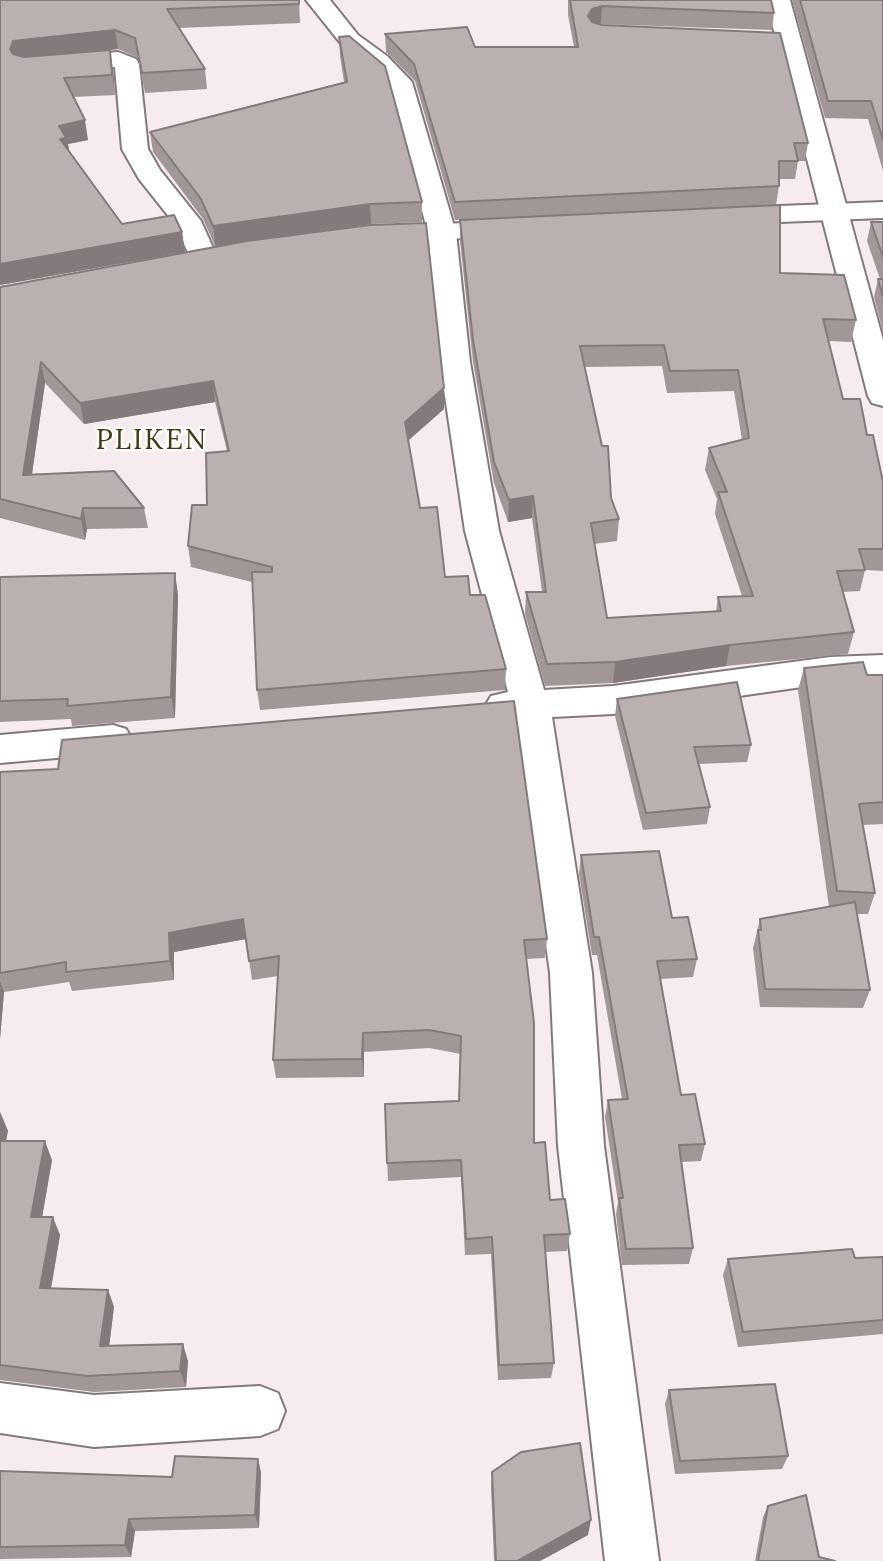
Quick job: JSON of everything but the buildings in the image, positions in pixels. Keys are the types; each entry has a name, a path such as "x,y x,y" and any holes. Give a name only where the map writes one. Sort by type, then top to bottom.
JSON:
{"street":[{"path":"318,0 350,40 379,61 400,82 442,233 455,362 482,531 530,704 571,973 581,1146 632,1561"},
{"path":"778,0 883,396"},
{"path":"761,40 789,41"},
{"path":"41,65 118,59 127,64 135,149 148,173 187,221 202,260"},
{"path":"699,218 883,210"},
{"path":"344,239 537,227"},
{"path":"475,707 613,699 830,670 883,668"},
{"path":"0,749 147,736"},
{"path":"0,1408 39,1416 94,1421 260,1411"}],"district":[{"name":"PLIKEN","path":"152,441"}]}
